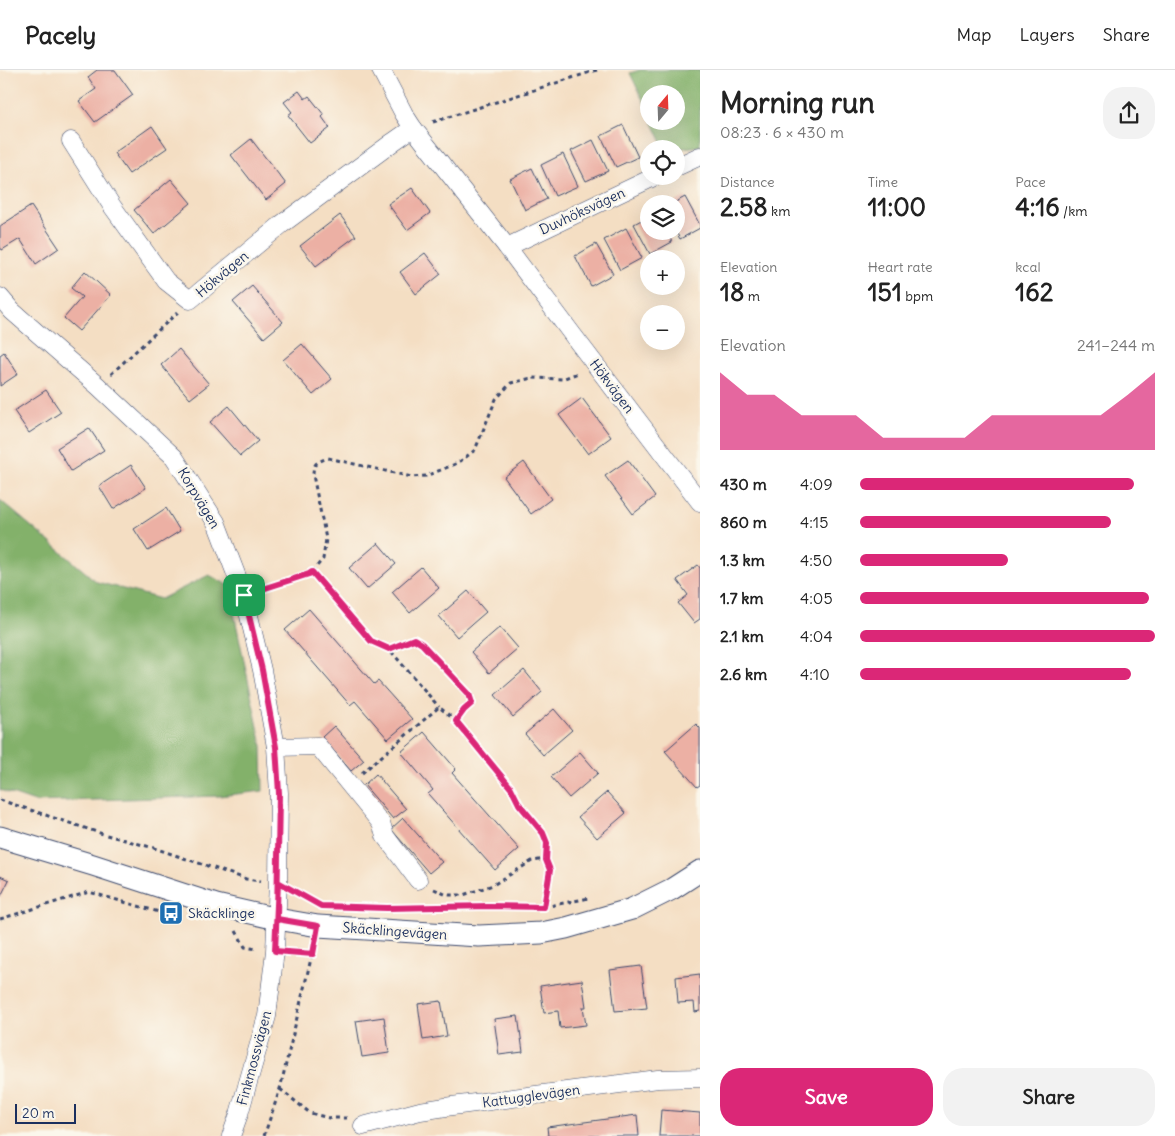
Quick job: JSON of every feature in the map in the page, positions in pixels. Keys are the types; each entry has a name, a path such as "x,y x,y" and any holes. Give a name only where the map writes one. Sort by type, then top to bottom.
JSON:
{"street":[{"name":"Hökvägen","path":"381,70 413,128 507,247 699,499"},
{"name":"Hökvägen","path":"71,142 112,206 166,281 190,300 282,224 413,128"},
{"path":"685,163 700,156"},
{"name":"Duvhöksvägen","path":"507,247 640,184"},
{"name":"Korpvägen","path":"0,298 174,457 216,522 244,595 262,670 276,747 279,793 277,919"},
{"path":"276,747 318,746 381,823 385,836 418,880"},
{"name":"Skäcklingevägen","path":"0,837 216,904 277,919 320,916 479,936 541,933 566,928 632,909 700,871"},
{"name":"Finkmossvägen","path":"231,1136 267,1016 277,919"},
{"name":"Kattugglevägen","path":"363,1126 420,1111 452,1106 658,1079 700,1078"}],"path":[{"path":"413,128 597,70"},
{"path":"98,386 190,300"},
{"path":"244,595 309,574 323,559 326,539 313,476 313,467 319,461 328,458 412,477 426,476 458,463 475,450 496,399 511,383 532,378 562,379 586,370 595,363"},
{"path":"312,572 371,641 389,649 439,707 456,721 511,788 519,804 543,833 547,843 546,860 550,870 544,907"},
{"path":"389,649 414,639 429,651 469,694 472,703 456,721"},
{"path":"351,786 361,774 439,707"},
{"path":"0,800 246,879 278,882 320,916 313,954 280,1089 264,1136"},
{"path":"418,880 420,884 447,895 463,895 493,886 532,860 546,860"},
{"path":"0,919 89,892 166,914 184,916"},
{"path":"378,907 544,907 596,896"},
{"path":"230,927 236,931 245,947 313,954"},
{"path":"280,1089 310,1113 328,1118 359,1118 363,1126"}],"green space":[{"path":"640,70 700,70 700,146 685,148 685,140 661,140 656,130 685,130 685,85 640,85 640,94 630,73"},
{"path":"0,500 97,582 161,599 209,575 228,585 262,746 263,791 219,796 35,802 0,790"}],"building":[{"path":"97,70 115,70 133,95 95,122 79,101 96,89 88,77"},
{"path":"299,91 305,99 309,96 324,115 322,117 330,128 310,143 288,115 292,112 284,102"},
{"path":"623,125 638,157 616,167 601,136"},
{"path":"152,126 167,148 129,174 114,153"},
{"path":"251,139 286,184 266,200 231,155"},
{"path":"593,140 608,171 586,181 571,151"},
{"path":"563,154 578,186 555,196 541,165"},
{"path":"532,168 547,199 525,210 510,179"},
{"path":"171,179 191,203 154,234 134,210"},
{"path":"412,188 430,213 407,230 388,204"},
{"path":"685,197 700,225 700,228 685,236"},
{"path":"31,206 59,248 36,264 20,239 2,250 0,247 0,226"},
{"path":"340,215 356,236 316,266 300,246"},
{"path":"640,221 640,235 634,224"},
{"path":"626,228 640,254 640,259 620,270 604,240"},
{"path":"643,240 671,240 672,242 657,250 648,250"},
{"path":"596,244 613,274 591,286 575,256"},
{"path":"425,253 441,274 416,294 400,272"},
{"path":"85,271 111,295 79,331 64,318 82,297 71,288"},
{"path":"252,286 283,322 264,338 233,302"},
{"path":"302,344 332,379 313,395 283,360"},
{"path":"179,349 209,384 190,399 161,365"},
{"path":"4,352 18,374 0,386 0,355"},
{"path":"46,390 61,412 29,433 14,411"},
{"path":"582,398 611,437 588,454 559,415"},
{"path":"229,406 258,441 240,456 210,422"},
{"path":"89,428 104,450 71,471 57,448"},
{"path":"628,460 655,497 633,514 605,476"},
{"path":"524,462 551,499 531,514 504,477"},
{"path":"131,465 146,488 113,509 99,486"},
{"path":"166,508 180,531 148,551 134,529"},
{"path":"378,543 396,564 367,589 349,568"},
{"path":"698,565 700,568 700,619 694,623 678,603 688,595 677,580"},
{"path":"421,567 439,588 410,613 392,592"},
{"path":"468,591 486,612 457,637 439,616"},
{"path":"309,609 374,684 378,681 412,719 388,739 355,701 350,705 285,630"},
{"path":"500,627 518,648 489,673 471,652"},
{"path":"524,670 542,692 513,717 495,695"},
{"path":"554,709 572,730 543,755 525,734"},
{"path":"696,724 700,728 700,785 697,787 665,751"},
{"path":"334,726 364,760 351,771 322,737"},
{"path":"424,732 456,769 452,773 519,849 495,870 428,794 433,790 401,752"},
{"path":"580,752 598,773 569,798 551,777"},
{"path":"376,774 406,809 393,819 364,785"},
{"path":"607,792 626,813 597,838 578,817"},
{"path":"403,818 442,862 429,873 391,829"},
{"path":"0,876 9,880 0,898"},
{"path":"641,966 647,1008 615,1011 610,970"},
{"path":"700,974 700,1011 695,1012 694,1002 678,1003 676,977"},
{"path":"582,980 586,1007 583,1007 586,1025 560,1028 558,1011 544,1013 540,986"},
{"path":"441,1001 447,1036 423,1040 418,1004"},
{"path":"518,1016 523,1052 499,1055 494,1019"},
{"path":"384,1017 389,1053 362,1057 356,1021"},
{"path":"661,1110 700,1113 700,1136 659,1136"},
{"path":"637,1115 639,1136 548,1136 547,1127"}],"place":[{"name":"Skäcklinge","path":"171,913"}],"route":[{"path":"244,595 262,670 276,747 279,793 277,919 318,926 313,954 275,951 277,919 278,882 321,906 387,908 544,907 550,870 546,860 547,843 543,833 519,804 511,788 456,721 472,703 469,694 422,644 414,639 389,649 371,641 312,572 244,595"}]}
